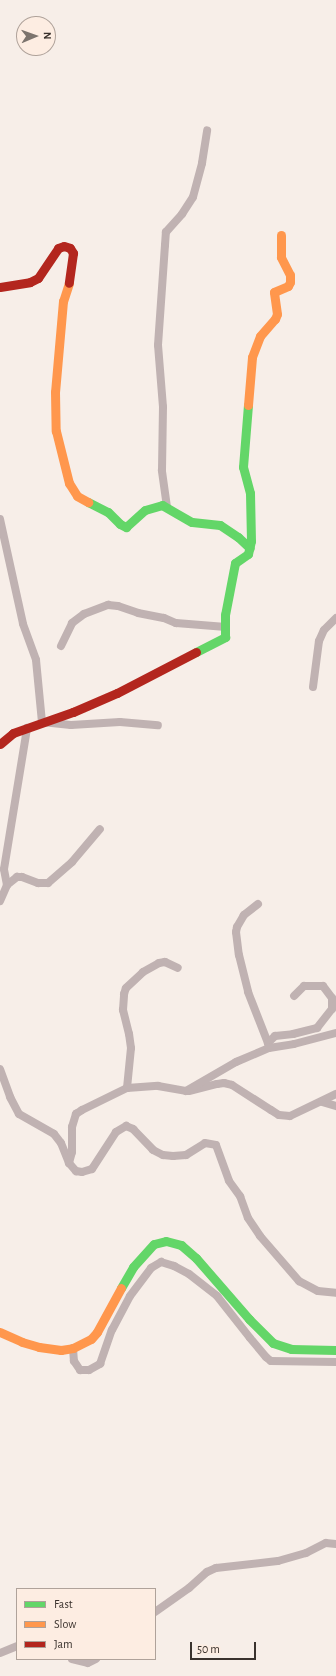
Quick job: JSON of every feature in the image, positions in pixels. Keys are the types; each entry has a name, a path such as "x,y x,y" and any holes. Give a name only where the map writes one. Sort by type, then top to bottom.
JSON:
{"street":[{"path":"166,507 162,470 163,407 158,345 166,232 182,214 193,196 202,163 207,130"},
{"path":"0,744 13,734 117,693 225,637 225,615 235,563 248,554 250,548 250,493 243,467 250,368 260,336 275,319 277,314 274,292 288,286 290,282 290,275 283,264 281,257 281,235"},
{"path":"0,288 4,285 30,282 38,278 58,248 64,246 70,248 73,253 71,278 63,301 55,392 56,431 68,483 77,496 108,512 123,526 129,525 151,507 162,505 192,522 220,525 238,537 250,548"},
{"path":"0,519 23,624 36,660 42,722"},
{"path":"61,646 72,623 84,614 108,605 118,606 138,613 164,618 176,623 226,627"},
{"path":"313,687 319,641 324,630 336,618"},
{"path":"42,722 71,725 120,722 158,725"},
{"path":"7,885 4,869 27,728"},
{"path":"0,901 7,885 17,877 22,877 38,883 48,883 72,862 100,829"},
{"path":"258,904 244,915 237,927 236,932 239,955 248,992 268,1046"},
{"path":"127,1088 131,1048 123,1010 126,988 143,972 159,962 165,962 178,968"},
{"path":"268,1046 275,1036 293,1034 316,1028 332,1008 332,998 323,986 304,986 294,996"},
{"path":"186,1091 236,1062 268,1046 294,1044 336,1033"},
{"path":"0,1069 10,1097 19,1114 54,1134 61,1143 69,1163 76,1171 82,1172 92,1169 116,1132 126,1126 133,1129 153,1150 163,1155 186,1155 206,1143 216,1146 229,1181 240,1196 248,1218 260,1236 299,1281 318,1291 336,1293"},
{"path":"69,1163 72,1152 72,1127 76,1114 127,1088 158,1086 194,1091 217,1084 232,1085 270,1110 285,1116 296,1115 336,1094"},
{"path":"322,1102 336,1106"},
{"path":"0,1332 11,1338 39,1347 66,1350 90,1339 97,1332 134,1267 146,1250 154,1244 166,1241 181,1245 196,1258 249,1319 273,1343 291,1349 336,1350"},
{"path":"73,1348 74,1361 80,1370 89,1370 100,1364 112,1330 130,1296 150,1268 161,1262 168,1263 189,1274 216,1296 266,1357 271,1360 336,1362"},
{"path":"156,1611 190,1588 207,1572 216,1568 278,1562 306,1554 326,1543 336,1544"},
{"path":"0,1653 16,1646"},
{"path":"76,1660 88,1663 94,1660"}],"traffic: fast":[{"path":"196,652 225,637 225,615 235,563 248,554 251,541 250,493 243,467 248,405"},
{"path":"88,502 108,512 120,524 126,527 145,510 162,505 192,522 220,525 238,537 250,548"},
{"path":"121,1288 133,1267 154,1244 166,1241 181,1245 196,1258 249,1319 273,1343 291,1349 336,1350"}],"traffic: slow":[{"path":"248,405 252,357 260,336 275,319 277,314 274,292 288,286 290,282 290,275 281,257 281,235"},
{"path":"69,283 63,301 55,392 56,431 69,483 77,496 88,502"},
{"path":"0,1332 22,1342 39,1347 61,1350 73,1348 91,1339 97,1332 121,1288"}],"traffic: jam":[{"path":"0,287 30,282 38,278 58,248 64,246 70,248 73,253 69,283"},
{"path":"0,744 13,733 73,712 117,693 196,652"}]}
